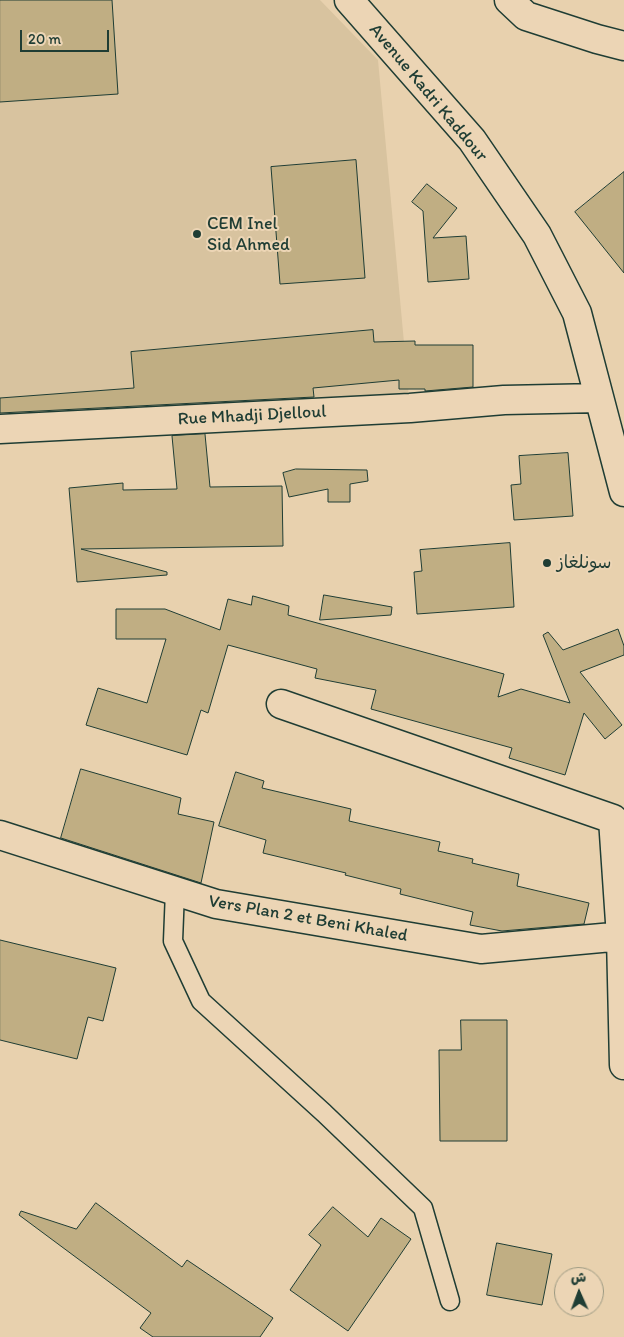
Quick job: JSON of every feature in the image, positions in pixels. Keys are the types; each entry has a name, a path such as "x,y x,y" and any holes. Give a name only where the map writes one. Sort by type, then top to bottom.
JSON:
{"street":[{"name":"Avenue Kadri Kaddour","path":"349,0 472,140 537,235 577,314 624,492"},
{"path":"509,0 526,16 624,46"},
{"name":"Rue Mhadji Djelloul","path":"0,429 410,408 504,400 599,398"},
{"path":"281,704 613,819 622,936 624,1065"},
{"name":"Vers Plan 2 et Beni Khaled","path":"0,835 216,904 481,949 622,936"}],"lane":[{"path":"175,891 173,940 202,1001 324,1113 423,1208 450,1301"}],"shaded area":[{"name":"CEM Inel Sid Ahmed","path":"0,0 320,0 378,60 410,408 0,429"}],"building":[{"path":"0,0 112,0 118,94 0,102"},
{"path":"356,160 365,278 280,284 271,167"},
{"path":"624,172 624,273 575,212"},
{"path":"427,184 457,208 433,238 466,236 469,279 428,282 423,211 412,202"},
{"path":"373,330 374,342 415,341 415,345 473,345 473,387 425,391 425,389 399,389 399,380 313,388 314,397 0,413 0,398 134,388 131,352"},
{"path":"205,434 210,487 282,486 283,546 81,549 167,572 167,575 77,582 69,488 123,483 123,490 177,489 172,436"},
{"path":"568,453 573,516 514,520 511,485 521,484 519,456"},
{"path":"296,469 367,470 368,481 350,484 350,502 328,502 328,489 289,497 283,473"},
{"path":"510,543 514,607 417,614 414,572 422,571 420,550"},
{"path":"324,595 392,607 391,615 320,620"},
{"path":"253,596 289,606 288,615 504,674 498,697 521,689 570,703 543,635 548,632 563,650 618,629 624,646 624,655 580,672 622,725 605,739 584,713 565,775 509,758 512,748 371,709 376,690 315,678 317,669 228,645 208,713 201,710 187,755 86,725 98,688 147,703 166,639 116,639 116,609 165,609 220,630 228,599 251,605"},
{"path":"81,769 181,798 178,814 214,822 201,883 61,838"},
{"path":"236,772 264,781 262,788 351,809 349,821 440,842 438,851 473,859 472,863 519,874 517,886 589,903 584,924 502,931 470,925 473,912 400,894 401,889 345,875 346,873 263,853 266,840 219,826"},
{"path":"0,940 116,968 103,1021 88,1017 77,1059 0,1040"},
{"path":"461,1020 507,1020 507,1141 440,1141 439,1050 461,1050"},
{"path":"96,1203 182,1267 187,1260 273,1318 260,1337 153,1337 140,1328 151,1313 19,1215 21,1211 76,1229"},
{"path":"333,1207 368,1237 381,1218 411,1239 348,1331 290,1290 321,1245 309,1235"},
{"path":"497,1243 552,1254 542,1305 487,1295"}],"place":[{"name":"CEM Inel Sid Ahmed","path":"197,234"},
{"name":"سونلغاز","path":"547,563"}]}
